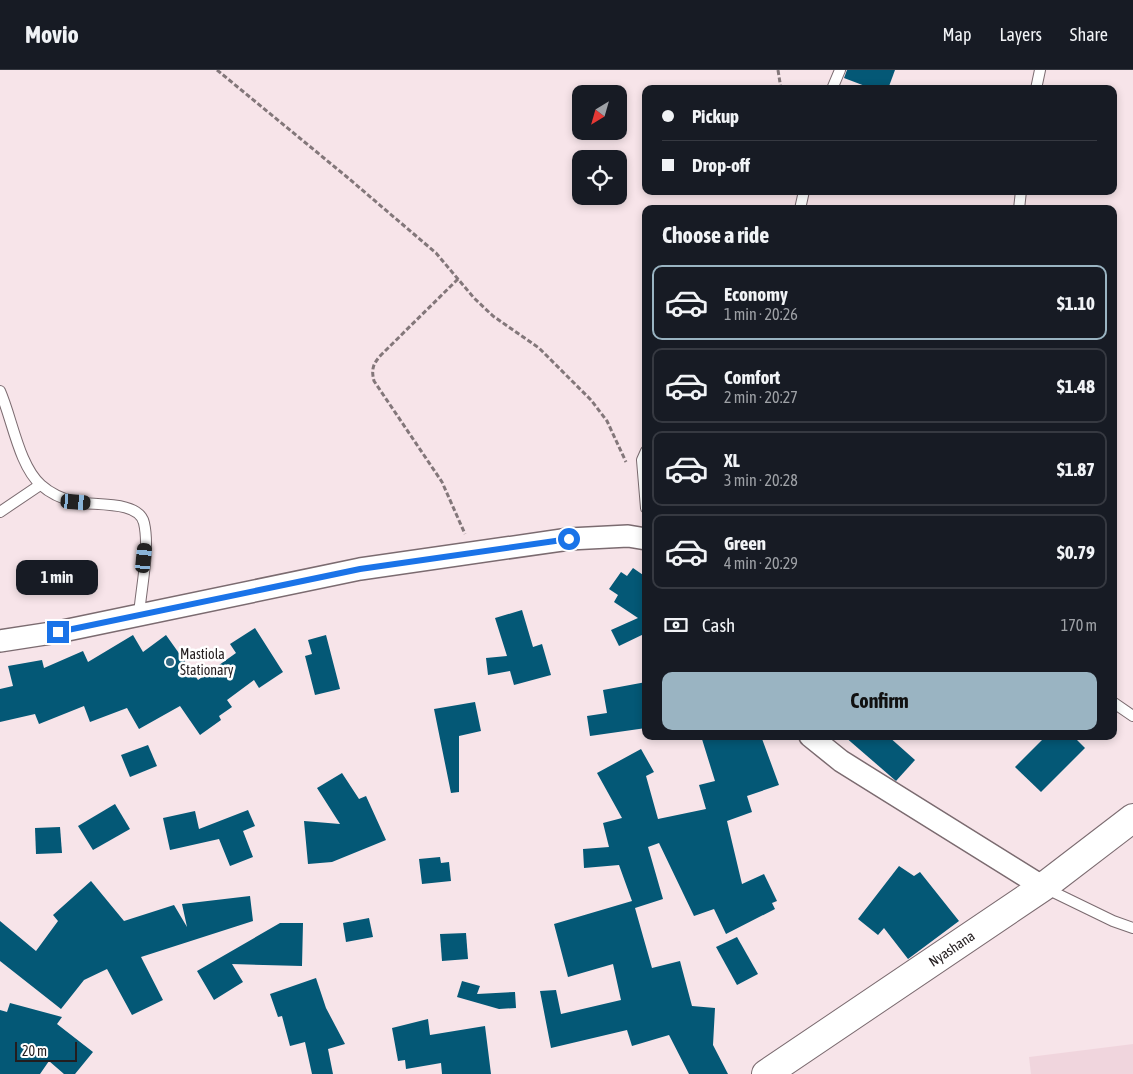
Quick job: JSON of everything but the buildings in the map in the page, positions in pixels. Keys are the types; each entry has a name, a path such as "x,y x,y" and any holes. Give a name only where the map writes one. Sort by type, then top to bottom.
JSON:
{"street":[{"path":"0,641 139,615 360,569 569,539 628,536 642,538"},
{"path":"815,740 841,761 1043,887"},
{"name":"Nyashana","path":"766,1074 1043,887 1133,818"}],"lane":[{"path":"834,85 840,70"},
{"path":"1036,72 1036,85"},
{"path":"0,391 27,465 40,485 56,496 76,502 121,506 135,511 144,521 146,539 139,615"},
{"path":"642,460 642,475"},
{"path":"0,512 40,485"},
{"path":"1117,705 1133,716"},
{"path":"1043,887 1113,921 1133,928"}],"path":[{"path":"217,70 436,252 458,280 493,316 539,348 591,400 607,421 625,460 642,475"},
{"path":"778,70 781,85"},
{"path":"458,280 378,359 371,370 374,381 442,482 460,520 472,553"}],"shaded area":[{"path":"1133,1044 1133,1074 1031,1074 1029,1057"}],"place":[{"name":"Mastiola Stationary","path":"170,662"}],"route":[{"path":"58,632 360,569 569,539"}]}
